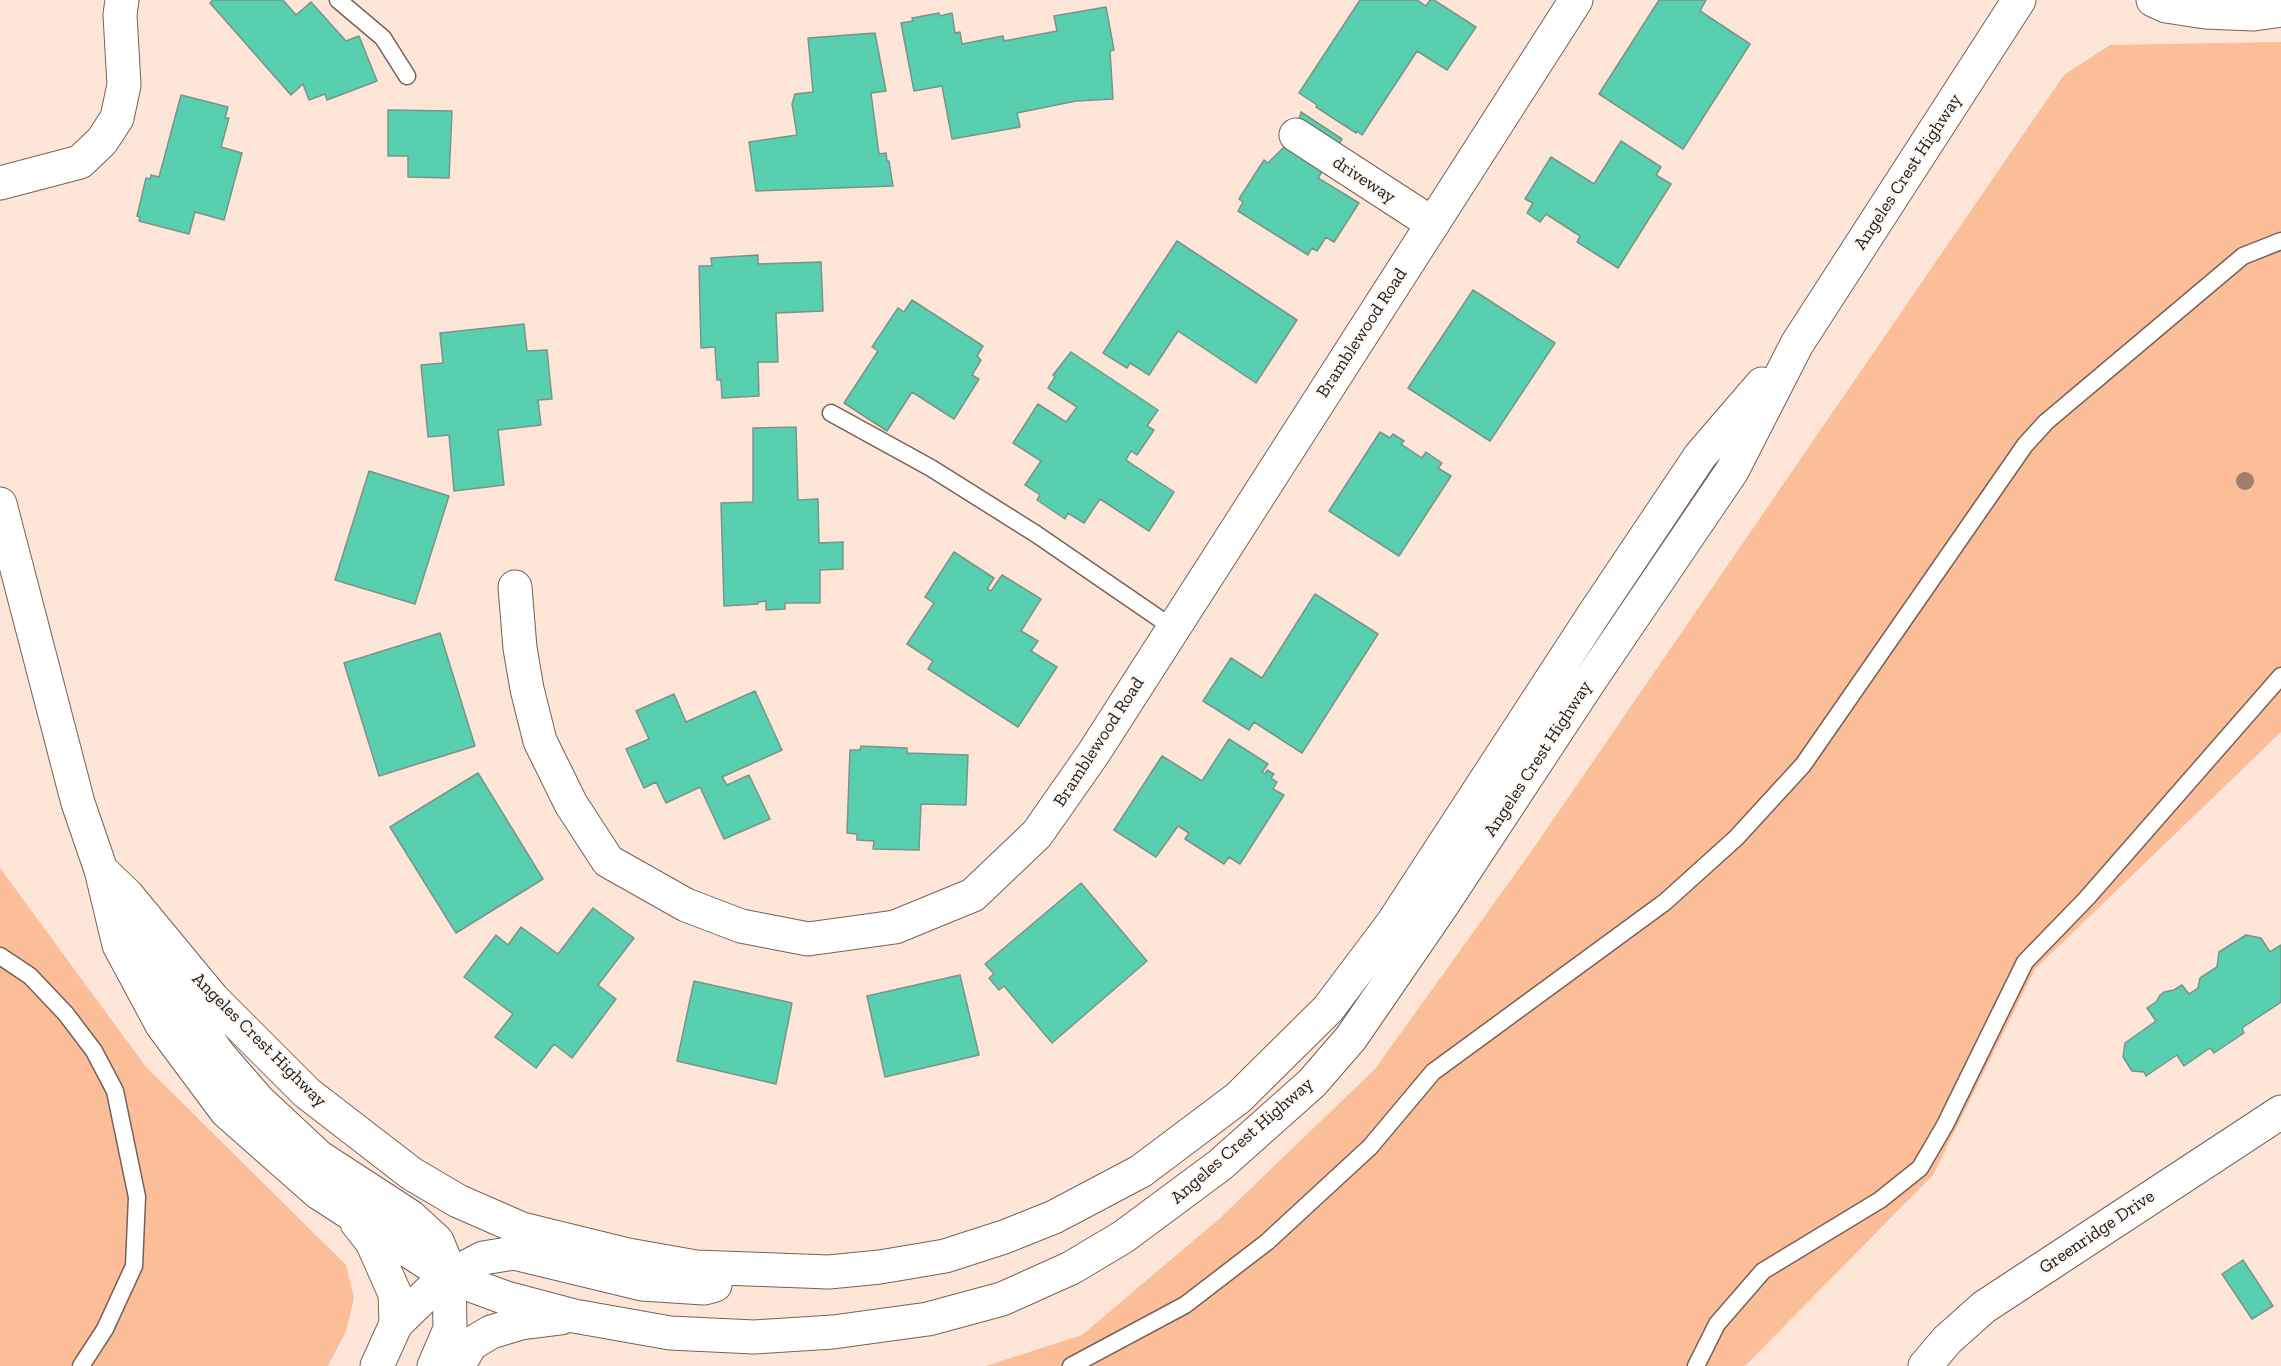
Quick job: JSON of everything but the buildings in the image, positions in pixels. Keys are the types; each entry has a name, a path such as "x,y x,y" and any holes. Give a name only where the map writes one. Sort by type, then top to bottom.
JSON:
{"main road":[{"path":"0,183 80,162 102,141 117,118 123,84 120,15 122,0"},
{"name":"Bramblewood Road","path":"515,587 519,648 540,741 572,804 608,861 686,905 741,926 808,939 895,927 972,895 1037,834 1093,754 1576,0"},
{"name":"Angeles Crest Highway","path":"0,504 78,803 100,870 119,945 162,1025 226,1111 319,1193 449,1277 506,1298 574,1316 670,1333 754,1337 833,1332 928,1319 1002,1299 1071,1268 1123,1237 1220,1165 1312,1083 1351,1038 1732,471 1797,344 2019,0"},
{"path":"2153,0 2166,6 2205,12 2254,14 2281,9"},
{"name":"driveway","path":"1296,135 1433,224"},
{"name":"Angeles Crest Highway","path":"100,870 127,895 213,999 307,1093 412,1174 458,1201 522,1229 628,1255 685,1265 768,1271 829,1272 880,1267 945,1256 1004,1237 1054,1216 1141,1171 1238,1098 1328,1009 1392,924 1700,456 1797,344"},
{"path":"100,870 134,934 189,1014 258,1100 319,1157 411,1217 437,1241 449,1270 450,1329 434,1366"},
{"name":"Greenridge Drive","path":"1924,1366 1947,1340 1984,1308 2281,1112"},
{"path":"349,1212 372,1242 395,1294 396,1324"},
{"path":"377,1366 396,1324 431,1290 483,1258 514,1253 631,1282 704,1288 768,1271"},
{"path":"458,1366 471,1344 491,1332 521,1323 574,1316"}],"lane":[{"path":"338,0 383,38 407,76"},
{"path":"1071,1366 1185,1305 1267,1242 1370,1147 1433,1072 1665,902 1736,838 1803,765 2025,446 2046,422 2243,256 2281,241"},
{"path":"831,413 932,468 1036,534 1173,628"},
{"path":"1696,1366 1717,1324 1763,1271 1880,1200 1920,1168 1945,1125 2025,962 2086,898 2281,676"},
{"path":"0,956 30,976 66,1014 94,1051 115,1091 137,1197 134,1266 105,1329 81,1366"}],"shaded area":[{"path":"2281,42 2281,732 2035,969 1933,1175 1745,1366 986,1366 1082,1335 1219,1219 1375,1069 1533,849 2064,75 2110,45"},
{"path":"0,868 146,1067 346,1265 354,1298 346,1331 328,1366 0,1366"}]}
